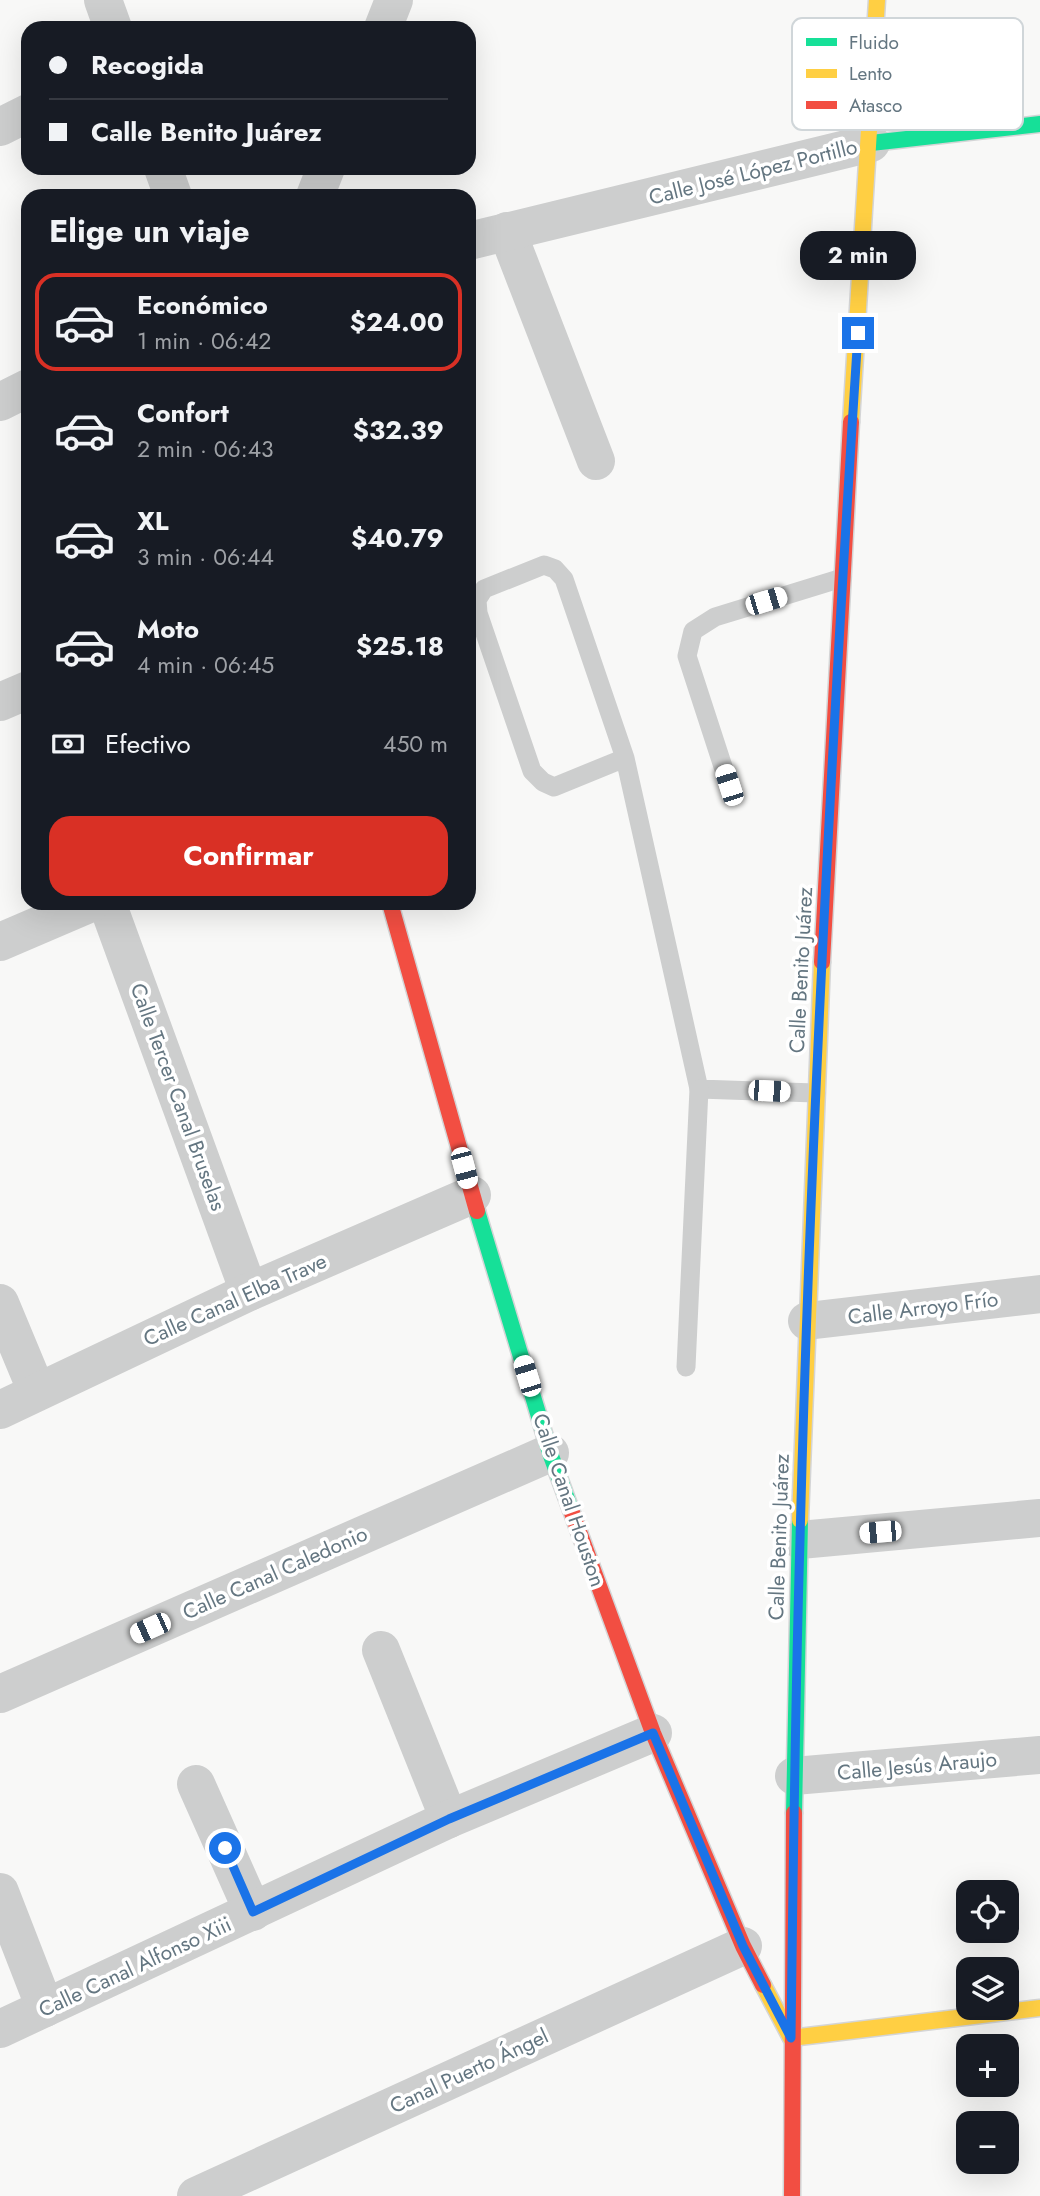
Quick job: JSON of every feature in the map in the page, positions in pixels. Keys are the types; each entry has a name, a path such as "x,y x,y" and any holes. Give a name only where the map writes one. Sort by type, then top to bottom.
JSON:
{"street":[{"path":"103,0 110,21"},
{"path":"386,21 394,0"},
{"name":"Calle Benito Juárez","path":"876,18 877,0"},
{"path":"0,127 21,116"},
{"name":"Calle Benito Juárez","path":"785,2193 791,2038 800,1540 816,1093 842,578 872,130"},
{"name":"Calle José López Portillo","path":"476,239 871,143 987,130"},
{"path":"507,231 596,461"},
{"path":"0,402 21,392"},
{"path":"0,702 21,693"},
{"path":"0,942 75,910"},
{"name":"Calle Tercer Canal Bruselas","path":"110,910 250,1292"},
{"name":"Calle Canal Houston","path":"392,910 472,1195 550,1453 653,1733 743,1946 791,2038"},
{"name":"Calle Canal Elba Trave","path":"0,1410 250,1292 472,1195"},
{"name":"Calle Arroyo Frío","path":"807,1321 1040,1294"},
{"path":"0,1303 37,1392"},
{"name":"Calle Canal Caledonio","path":"0,1693 550,1453"},
{"path":"800,1540 1040,1518"},
{"path":"381,1650 449,1819"},
{"name":"Calle Canal Alfonso Xiii","path":"0,2029 449,1819 653,1733"},
{"name":"Calle Jesús Araujo","path":"794,1776 1040,1755"},
{"path":"196,1784 253,1912"},
{"path":"0,1892 45,2008"},
{"name":"Canal Puerto Ángel","path":"196,2196 743,1946"},
{"path":"791,2038 1040,2008"}],"lane":[{"path":"625,758 554,787 543,782 532,771 478,613 477,600 484,589 544,565 555,569 564,579 625,758 699,1089 686,1367"},
{"path":"729,785 687,656 693,631 715,617 842,578"},
{"path":"699,1089 816,1093"}],"traffic: fast":[{"path":"1023,126 1040,124"},
{"path":"871,143 987,130"},
{"path":"477,1211 550,1453 571,1510"},
{"path":"794,1813 800,1520"}],"traffic: slow":[{"path":"876,18 877,0"},
{"path":"851,422 869,130"},
{"path":"800,1520 822,962"},
{"path":"763,1985 791,2038 1040,2008"}],"traffic: jam":[{"path":"822,962 851,422"},
{"path":"392,910 477,1211"},
{"path":"571,1510 653,1733 743,1946 763,1985"},
{"path":"792,2196 794,1813"}],"route":[{"path":"225,1848 253,1912 449,1819 653,1733 743,1946 791,2038 800,1540 816,1093 842,578 858,333"}]}
